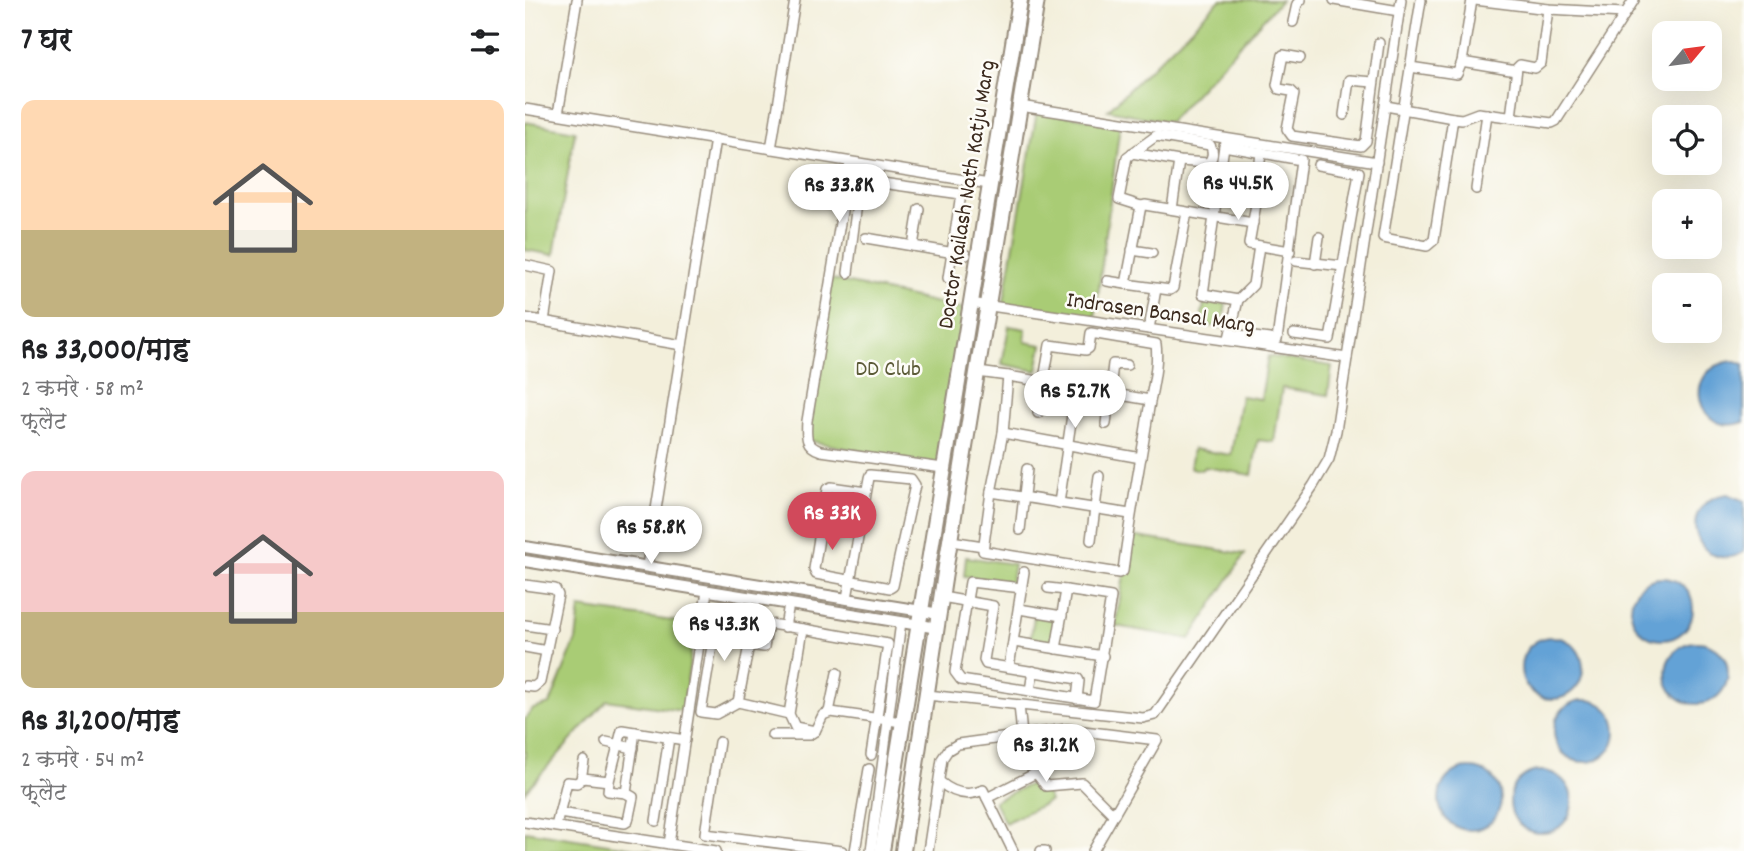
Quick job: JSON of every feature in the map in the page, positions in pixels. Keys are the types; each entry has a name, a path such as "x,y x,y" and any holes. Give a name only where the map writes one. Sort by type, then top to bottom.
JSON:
{"main road":[{"name":"Doctor Kailash Nath Katju Marg","path":"882,851 896,721 918,618 1020,0"},
{"name":"Doctor Kailash Nath Katju Marg","path":"903,851 1037,0"}],"street":[{"path":"558,114 577,0"},
{"path":"771,149 795,0"},
{"path":"1293,22 1297,4 1301,0"},
{"path":"1334,0 1366,3 1399,11"},
{"path":"927,695 1143,718 1155,715 1299,507 1329,459 1336,431 1401,0"},
{"path":"1383,239 1421,0"},
{"path":"1410,67 1453,74 1458,72 1474,0 1549,9 1624,13"},
{"path":"1386,106 1462,119 1478,113 1552,123 1556,121 1634,0"},
{"path":"1511,117 1516,71 1520,65 1535,68 1541,63 1549,9"},
{"path":"1300,58 1283,55 1277,85 1279,89 1294,94 1288,133 1292,136 1361,146 1366,141 1379,43"},
{"path":"1462,62 1516,71"},
{"path":"1344,115 1349,80 1373,82"},
{"path":"1020,106 1377,162"},
{"path":"525,108 989,184"},
{"path":"1476,189 1487,114"},
{"path":"1366,234 1383,239 1432,245 1453,118"},
{"path":"1132,153 1208,163 1213,156 1210,145 1156,136 1132,153 1127,157 1119,199 1141,206 1253,223"},
{"path":"647,566 715,139"},
{"path":"1345,157 1347,144"},
{"path":"1238,300 1203,294 1224,146 1301,160 1277,340 1230,337 1238,300 1253,285 1258,246"},
{"path":"1258,181 1261,152"},
{"path":"1172,209 1179,161"},
{"path":"850,163 806,440 812,448 821,452 943,468"},
{"path":"1294,334 1330,339 1359,172 1318,165"},
{"path":"848,273 860,180 961,194 949,278"},
{"path":"1357,184 1373,184"},
{"path":"1256,204 1249,244 1290,251"},
{"path":"1126,284 1141,206"},
{"path":"913,246 919,209"},
{"path":"1107,281 1170,290 1175,285 1187,212"},
{"path":"1315,264 1319,236"},
{"path":"866,238 966,255"},
{"path":"1132,250 1152,253"},
{"path":"1296,261 1343,266"},
{"path":"525,265 550,269 553,272 544,321"},
{"path":"1149,329 1156,289"},
{"name":"Indrasen Bansal Marg","path":"970,303 1149,329 1230,337 1347,358"},
{"path":"525,318 682,345"},
{"path":"1008,376 1003,433 983,551 1121,573 1157,347 1154,342 1091,333 1090,348 1086,350 1050,345 1038,413"},
{"path":"1106,424 1113,364 1127,365"},
{"path":"978,372 1150,400"},
{"path":"1059,503 1076,388"},
{"path":"1003,433 1141,458"},
{"path":"1020,530 1027,469"},
{"path":"847,598 850,580 866,492 869,478 873,474 911,479 915,485 893,586 890,588 850,580 814,572 827,491 831,487 866,492"},
{"path":"1091,540 1099,476"},
{"path":"991,492 1130,514"},
{"path":"951,541 983,545"},
{"path":"525,547 847,598 918,618 939,621"},
{"path":"525,561 901,622 918,618"},
{"path":"1009,667 1024,572"},
{"path":"1022,588 974,581 968,585 955,672 957,677 961,680 1095,701 1111,597 1048,588"},
{"path":"525,585 555,589 558,592 540,682 534,687 525,687"},
{"path":"1056,649 1066,590"},
{"path":"669,844 707,591"},
{"path":"942,597 993,606 984,662 1079,680 1077,699"},
{"path":"785,627 789,604"},
{"path":"1019,609 1062,616"},
{"path":"789,714 738,702 716,714 701,712 717,616 888,644 871,755"},
{"path":"871,851 879,792 896,721 901,622"},
{"path":"738,702 749,646 764,647 768,624"},
{"path":"525,625 552,629"},
{"path":"803,629 789,714 795,727 815,731"},
{"path":"1014,642 1103,656"},
{"path":"525,647 547,651"},
{"path":"1030,691 1033,671"},
{"path":"829,712 837,673"},
{"path":"1019,705 1022,735 1036,773 1047,786 1081,783 1114,816"},
{"path":"772,735 809,735 815,731 823,715 829,712 896,721"},
{"path":"928,851 942,759 948,750 958,744 1067,729 1157,740 1093,851"},
{"path":"559,813 627,823 633,797 626,793 608,791 622,730 685,740"},
{"path":"626,793 635,732"},
{"path":"656,821 669,738"},
{"path":"719,741 705,834 842,851"},
{"path":"605,742 633,748"},
{"path":"581,779 585,761"},
{"path":"855,851 869,769"},
{"path":"987,798 1036,773"},
{"path":"556,826 567,782 581,779 609,782"},
{"path":"940,782 950,790 963,793 983,790 1013,851"},
{"path":"865,790 879,792"},
{"path":"525,822 716,851"}],"green space":[{"path":"1220,0 1281,0 1169,122 1108,110"},
{"path":"1037,111 1120,124 1095,318 1003,307"},
{"path":"525,122 575,131 554,255 525,250"},
{"name":"DD Club","path":"831,279 969,310 943,468 806,440"},
{"path":"1205,299 1226,304 1222,328 1200,324"},
{"path":"1009,326 1026,329 1025,342 1042,345 1037,371 1002,364"},
{"path":"1268,356 1332,366 1328,395 1282,388 1274,442 1258,440 1252,475 1205,467 1201,470 1190,468 1193,449 1231,455 1241,396 1261,399"},
{"path":"1131,536 1245,554 1190,639 1115,626"},
{"path":"966,557 1014,564 1011,583 964,576"},
{"path":"580,608 695,624 683,711 607,700 525,792 525,719 533,709 550,704 576,640"},
{"path":"1034,616 1059,620 1055,647 1030,643"},
{"path":"1032,783 1037,793 1045,790 1050,801 1005,823 994,801"},
{"path":"525,831 652,851 525,851"}],"water":[{"path":"1732,361 1744,364 1744,422 1728,425 1715,421 1706,412 1701,401 1700,388 1705,376 1715,367"},
{"path":"1728,494 1744,501 1744,552 1728,557 1714,555 1703,547 1697,536 1695,523 1700,510 1710,500"},
{"path":"1656,578 1668,578 1684,587 1691,597 1691,621 1684,631 1668,640 1656,640 1645,635 1636,626 1631,615 1631,603 1636,592 1645,583"},
{"path":"1546,637 1558,637 1574,646 1581,656 1581,680 1574,690 1558,699 1546,699 1535,694 1526,685 1521,674 1521,662 1526,651 1535,642"},
{"path":"1691,642 1703,642 1719,651 1726,661 1726,685 1719,695 1703,704 1691,704 1680,699 1671,690 1666,679 1666,667 1671,656 1680,647"},
{"path":"1579,700 1591,700 1607,709 1614,719 1614,743 1607,753 1591,762 1579,762 1568,757 1559,748 1554,737 1554,725 1559,714 1568,705"},
{"path":"1464,768 1476,768 1492,777 1499,787 1499,811 1492,821 1476,830 1464,830 1453,825 1444,816 1439,805 1439,793 1444,782 1453,773"},
{"path":"1535,771 1547,771 1563,780 1570,790 1570,814 1563,824 1547,833 1535,833 1524,828 1515,819 1510,808 1510,796 1515,785 1524,776"}]}
